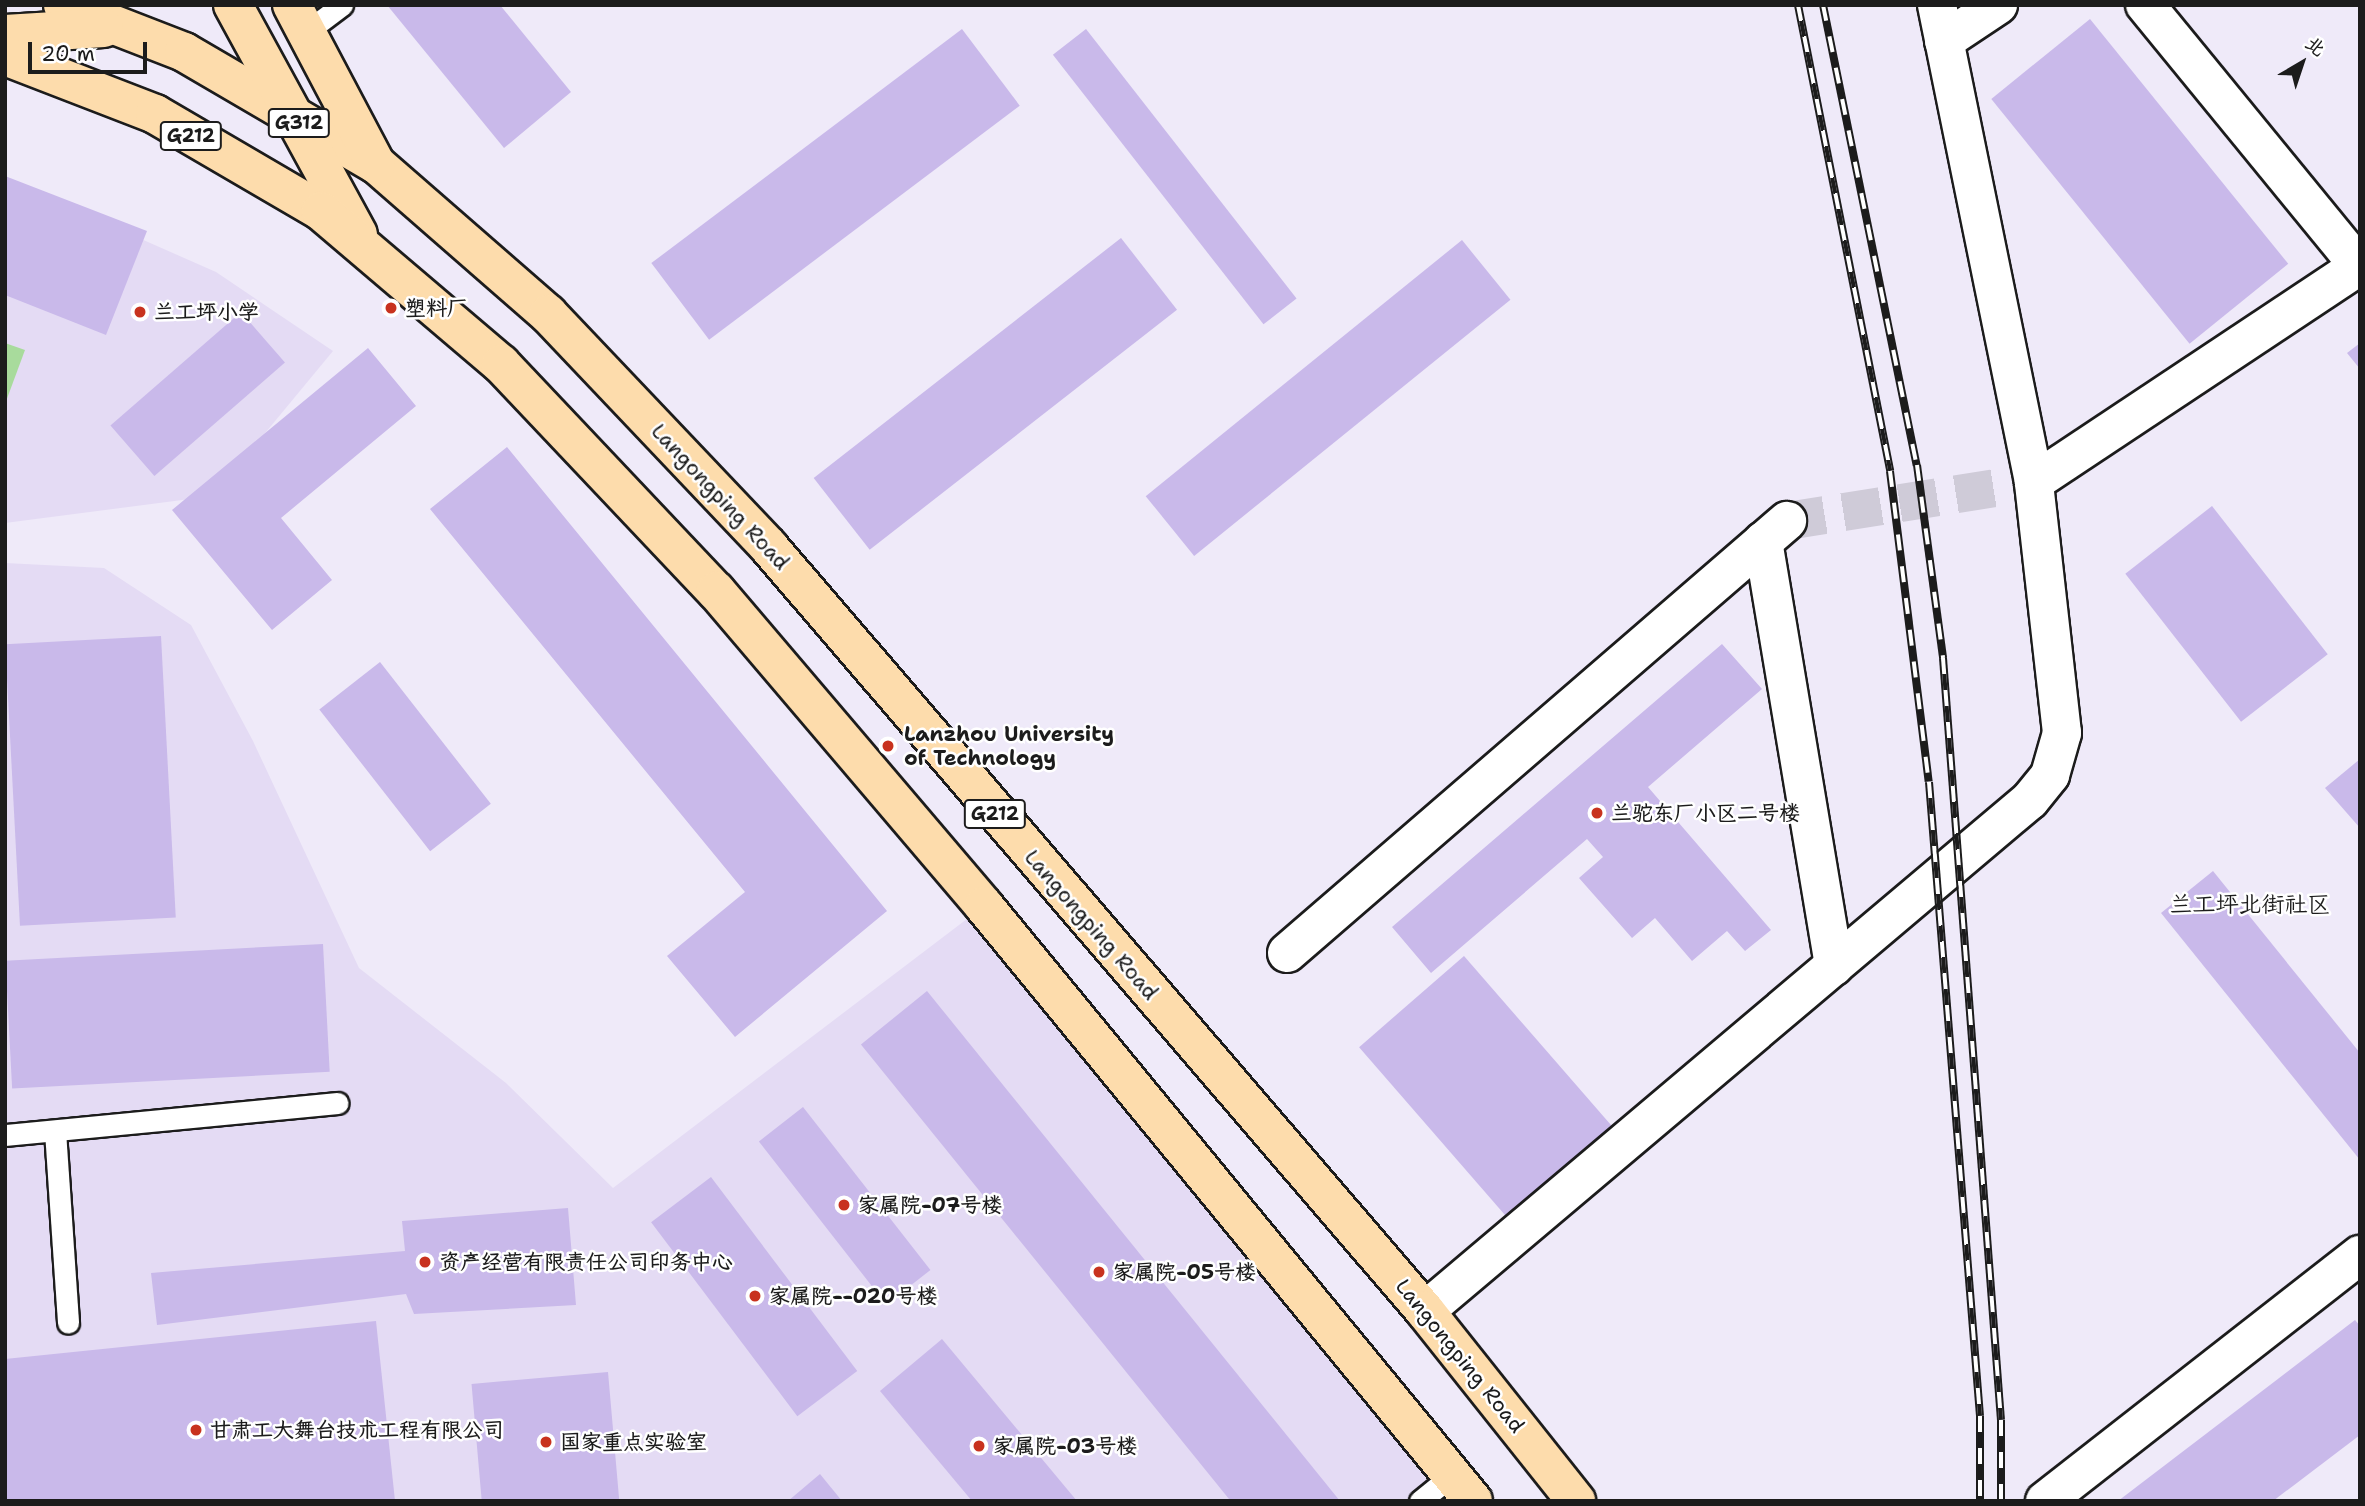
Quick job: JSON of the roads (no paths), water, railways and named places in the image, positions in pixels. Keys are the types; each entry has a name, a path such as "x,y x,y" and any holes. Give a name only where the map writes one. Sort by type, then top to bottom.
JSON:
{"highway":[{"name":"G212","path":"63,5 127,16 376,164"},
{"name":"G312","path":"233,5 297,118 362,242"},
{"path":"5,34 127,16"},
{"name":"G312","path":"299,18 376,164"},
{"name":"G212","path":"5,57 155,114 321,211 362,242 500,364 716,591 984,906 1462,1488"},
{"name":"Langongping Road","path":"376,164 548,314 768,546 1425,1311 1576,1501"}],"street":[{"path":"1425,1311 2030,800 2050,775 2062,733 2034,482 1940,23 1998,5"},
{"path":"2034,482 2360,266 2146,5"},
{"path":"1287,953 1775,531 1833,966"},
{"path":"2045,1501 2360,1255"}],"lane":[{"path":"299,18 342,5"},
{"path":"5,1136 337,1103"},
{"path":"55,1131 68,1323"},
{"path":"1420,1501 1462,1488"}],"tunnel":[{"path":"1787,521 2034,482"}],"railway":[{"path":"1798,5 1890,471 1929,782 1980,1416 1980,1501"},
{"path":"1823,5 1917,465 1943,658 2001,1420 2001,1501"}],"place":[{"name":"塑料厂","path":"391,308"},
{"name":"兰工坪小学","path":"140,312"},
{"name":"Lanzhou University of Technology","path":"888,746"},
{"name":"兰驼东厂小区二号楼","path":"1597,813"},
{"name":"家属院-07号楼","path":"844,1205"},
{"name":"资产经营有限责任公司印务中心","path":"425,1262"},
{"name":"家属院-05号楼","path":"1099,1272"},
{"name":"家属院--020号楼","path":"755,1296"},
{"name":"甘肃工大舞台技术工程有限公司","path":"196,1430"},
{"name":"国家重点实验室","path":"546,1442"},
{"name":"家属院-03号楼","path":"979,1446"}],"district":[{"name":"兰工坪北街社区","path":"2250,904"}]}
